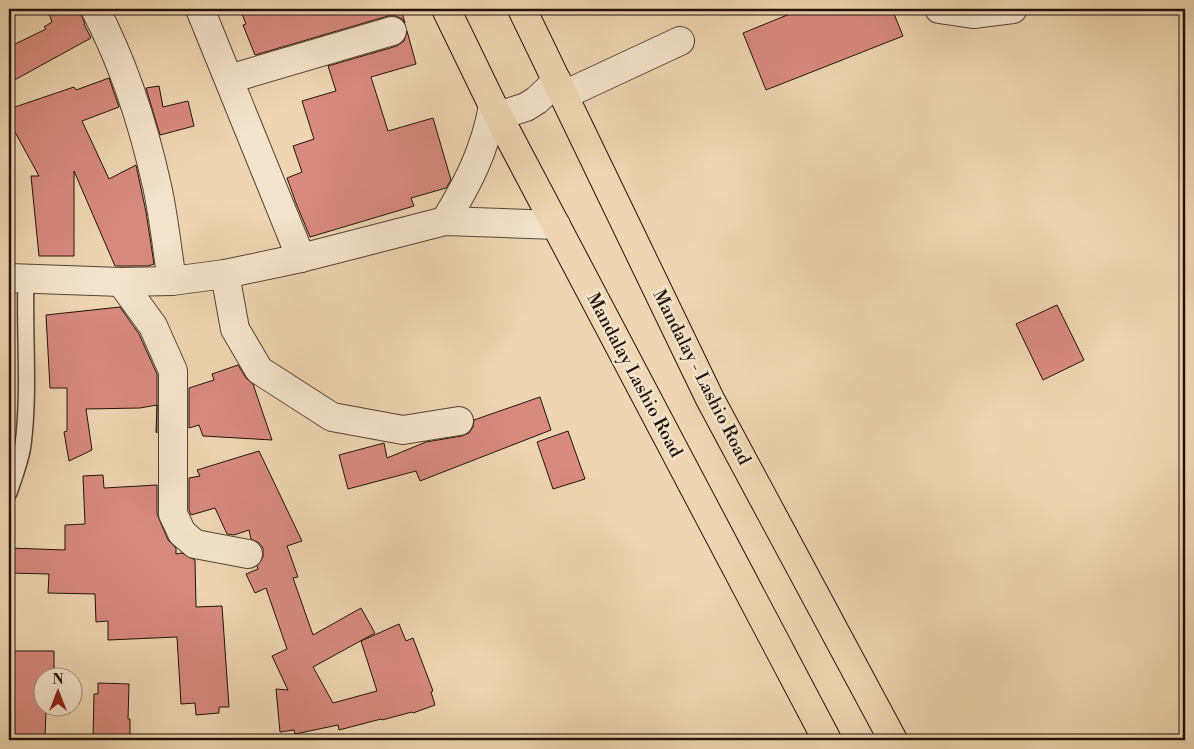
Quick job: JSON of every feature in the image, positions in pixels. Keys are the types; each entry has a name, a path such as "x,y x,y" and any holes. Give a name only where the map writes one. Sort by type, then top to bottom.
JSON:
{"highway":[{"name":"Mandalay Lashio Road","path":"446,9 496,111 827,740"},
{"name":"Mandalay - Lashio Road","path":"522,9 710,398 893,740"}],"street":[{"path":"95,9 113,43 134,98 158,187 172,281"},
{"path":"200,9 301,258"},
{"path":"939,9 972,14 1013,9"},
{"path":"229,79 392,31"},
{"path":"445,221 466,185 496,111 526,107 561,88 680,41"},
{"path":"17,278 121,282 172,281 225,274 301,258 445,221 556,225"},
{"path":"225,274 236,329 259,370 332,416 403,430 459,421"},
{"path":"121,282 153,326 173,371 173,514 182,533 195,544 248,554"}],"lane":[{"path":"9,493 23,446 26,383 24,318 17,278"}],"building":[{"path":"47,9 79,9 91,38 9,83 9,47 46,29 44,27 52,22"},
{"path":"240,9 401,9 405,23 396,16 388,16 255,55 243,25 246,24"},
{"path":"802,9 892,9 903,36 766,90 743,33"},
{"path":"407,31 416,64 371,77 388,131 433,118 451,180 446,188 411,198 414,206 310,237 287,178 302,172 293,146 314,139 302,101 336,91 328,66 397,46 404,41"},
{"path":"109,78 119,107 82,121 109,179 136,165 154,264 148,266 115,266 74,171 74,256 39,256 31,176 39,176 9,121 9,109 74,87 76,90"},
{"path":"159,86 163,107 188,101 194,126 160,135 146,88"},
{"path":"1057,305 1084,360 1043,380 1016,324"},
{"path":"120,307 139,334 157,374 157,405 140,408 86,409 92,450 69,461 64,432 67,431 67,388 50,388 46,315"},
{"path":"238,365 246,378 253,384 272,440 203,436 199,425 189,428 189,388 214,380 212,374"},
{"path":"540,397 551,430 420,481 416,471 348,489 339,455 384,443 387,458 426,442 462,436 469,433 473,427 474,420"},
{"path":"568,431 585,479 553,489 537,442"},
{"path":"259,451 302,541 287,546 298,577 293,578 313,635 361,608 375,633 313,667 333,703 377,691 361,641 399,624 406,641 413,638 433,691 431,692 435,705 413,713 339,730 338,725 295,734 294,730 280,732 276,689 288,690 272,656 287,649 266,588 255,593 246,574 258,569 257,566 263,557 263,548 259,543 251,539 249,530 234,535 227,534 215,508 191,515 189,510 189,478 200,476 197,470"},
{"path":"103,475 104,488 157,485 157,514 168,540 176,548 176,554 182,553 195,560 196,607 222,606 229,707 219,707 219,713 196,715 195,703 181,704 177,637 108,640 108,621 96,622 95,594 48,593 49,574 9,573 9,548 65,550 65,525 85,524 83,476"},
{"path":"9,651 54,651 54,666 32,666 32,716 46,716 45,740 9,740"},
{"path":"98,683 129,684 128,719 130,719 130,740 93,740 94,694 98,694"}]}
